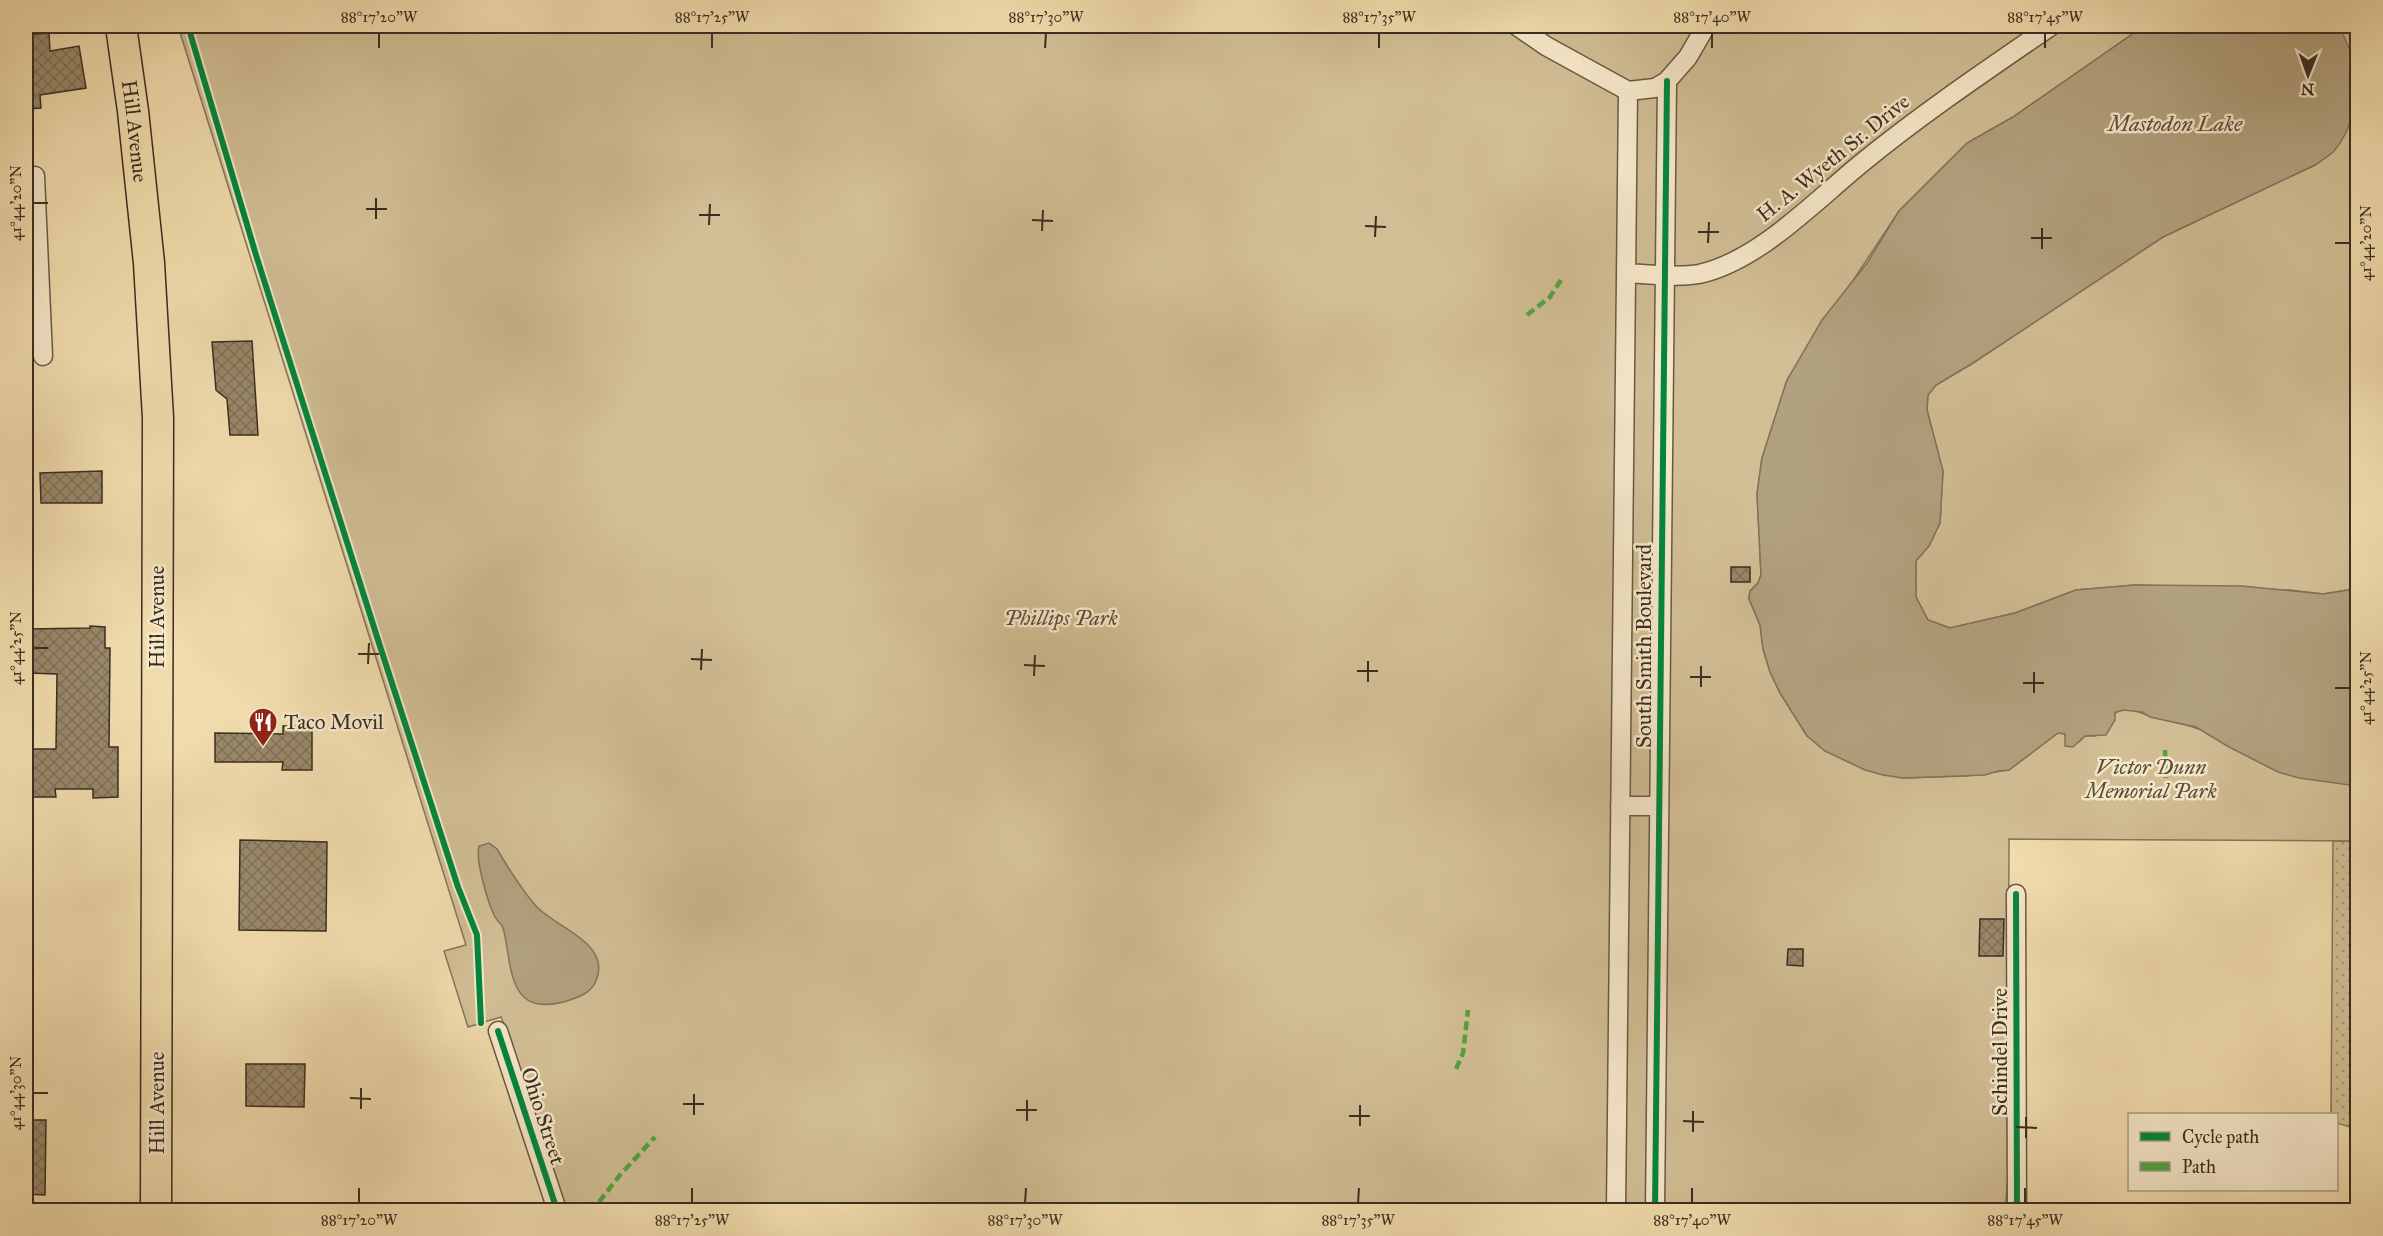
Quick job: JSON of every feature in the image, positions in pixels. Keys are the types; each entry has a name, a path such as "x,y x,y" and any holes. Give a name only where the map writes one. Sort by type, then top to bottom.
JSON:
{"main road":[{"name":"Hill Avenue","path":"121,26 134,111 149,263 158,418 156,1210"}],"street":[{"path":"1517,26 1546,46 1628,91 1655,88 1667,81 1688,57 1706,26"},
{"name":"H. A. Wyeth Sr. Drive","path":"1626,273 1697,274 1741,258 1793,222 1862,163 1949,95 2051,26"},
{"name":"South Smith Boulevard","path":"1655,1210 1667,81"},
{"name":"South Smith Boulevard","path":"1616,1210 1628,91"},
{"path":"35,176 43,356"},
{"path":"1620,806 1659,806"},
{"name":"Schindel Drive","path":"2016,894 2017,1210"},
{"name":"Ohio Street","path":"498,1031 557,1210"}],"green space":[{"name":"Phillips Park","path":"178,26 2144,26 2013,117 1967,143 1899,211 1787,380 1762,458 1757,494 1761,575 1758,583 1750,591 1749,599 1760,625 1763,649 1770,672 1780,693 1807,736 1903,778 1967,776 2009,770 2058,733 2065,734 2067,739 2079,742 2085,736 2095,736 2117,712 2131,710 2197,728 2339,782 2357,786 2357,841 2009,839 2008,1177 2005,1210 566,1210 501,1017 468,1027 444,951 466,945"},
{"path":"2341,26 2357,26 2357,66 2342,34"},
{"path":"2357,97 2357,585 2348,590 2323,594 2290,590 2135,585 2076,590 2015,613 1950,628 1928,620 1916,597 1916,561 1929,545 1940,523 1943,471 1927,410 1928,395 1936,385 2163,237 2315,165 2332,150 2343,136"},
{"path":"2333,841 2357,841 2357,1129 2338,1123 2338,1113 2331,1113"}],"water":[{"name":"Mastodon Lake","path":"2144,26 2341,26 2358,74 2357,97 2350,122 2334,151 2315,165 2163,237 1936,385 1928,395 1927,410 1943,471 1940,523 1929,546 1916,561 1916,597 1928,620 1950,628 2015,613 2076,590 2135,585 2242,586 2323,594 2348,590 2357,585 2357,786 2299,778 2278,772 2196,727 2150,717 2142,712 2124,710 2115,712 2115,720 2106,735 2085,736 2073,747 2065,746 2065,734 2058,733 2009,770 1985,775 1903,778 1865,770 1825,751 1807,736 1780,693 1770,672 1763,649 1760,625 1749,599 1750,591 1758,583 1761,575 1757,494 1762,458 1787,380 1822,320 1867,263 1899,211 1967,143 2013,117"},
{"path":"489,843 497,849 536,906 580,938 596,956 599,968 596,981 584,994 567,1001 544,1005 533,1003 519,991 512,974 503,928 492,911 480,871 479,846"}],"building":[{"path":"49,33 50,51 79,46 86,88 40,95 41,108 26,109 26,35"},
{"path":"252,341 258,435 230,435 227,399 216,390 212,342"},
{"path":"102,471 102,503 41,503 40,473"},
{"path":"1731,567 1750,567 1750,582 1731,582"},
{"path":"90,626 105,627 105,648 110,648 109,747 118,747 118,797 93,798 93,789 55,789 56,797 31,797 31,749 56,749 57,674 28,673 28,629 90,628"},
{"name":"Taco Movil","path":"283,726 312,726 312,770 282,770 283,762 215,762 215,733 283,734"},
{"path":"240,840 327,842 326,931 239,930"},
{"path":"1980,919 2004,919 2003,956 1979,956"},
{"path":"1788,949 1803,949 1803,966 1787,965"},
{"path":"246,1064 305,1064 304,1107 246,1106"},
{"path":"26,1120 46,1120 45,1195 26,1194"}],"marked path":[{"path":"1527,315 1550,297 1561,280"},
{"path":"2165,750 2166,778"},
{"path":"1456,1069 1463,1053 1468,1010"},
{"path":"599,1202 655,1137"}],"cycle path":[{"path":"188,26 256,255 378,640 458,887 477,935 481,1023"},
{"path":"1655,1210 1667,81"},
{"path":"2016,894 2017,1210"},
{"path":"498,1031 557,1210"}],"place":[{"name":"Taco Movil","path":"263,748"}],"park label":[{"name":"Victor Dunn Memorial Park","path":"2151,779"}]}
